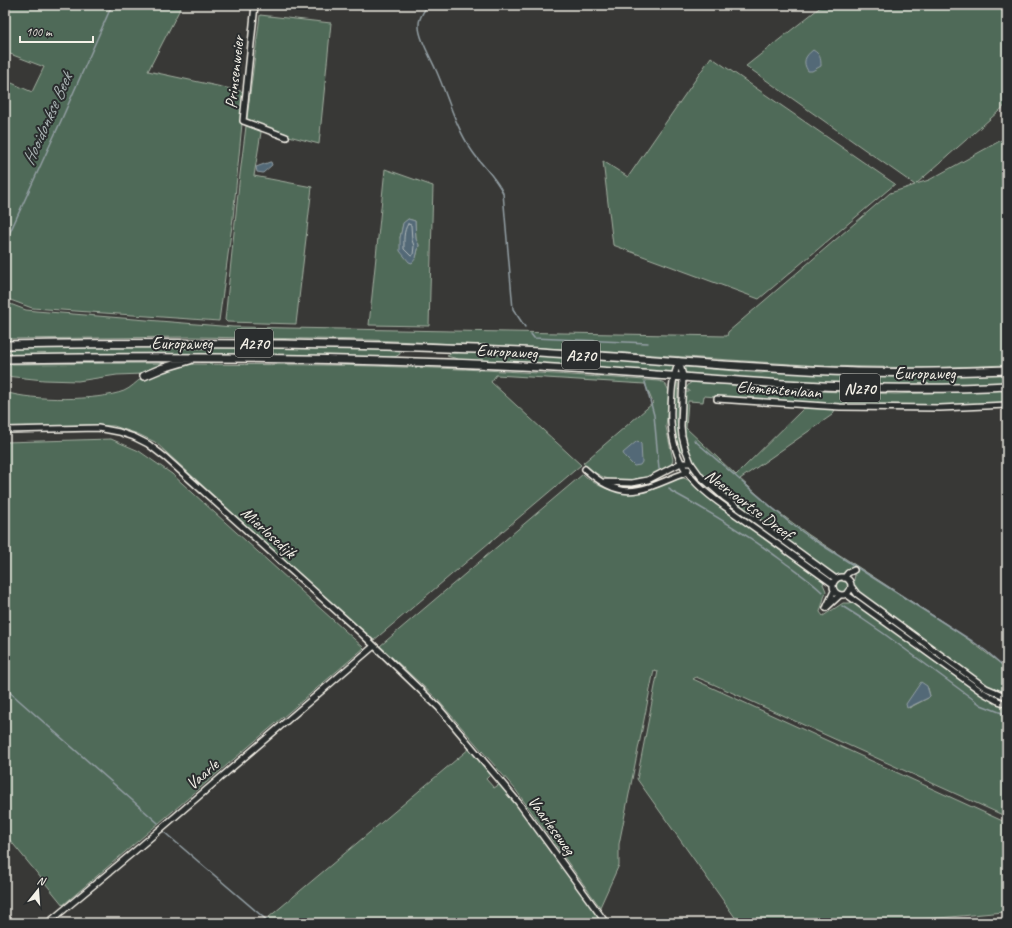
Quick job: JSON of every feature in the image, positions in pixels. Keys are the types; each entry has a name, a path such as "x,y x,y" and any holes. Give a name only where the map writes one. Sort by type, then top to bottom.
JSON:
{"highway":[{"name":"Europaweg","path":"5,345 213,343 398,346 555,353 769,368 854,372 925,373 1007,370"},
{"name":"Europaweg","path":"5,359 196,358 336,360 494,365 866,388 953,388 1007,386"},
{"name":"A270","path":"144,376 163,368 196,358"}],"street":[{"name":"Prinsenweier","path":"255,5 243,121 286,137"},
{"name":"Neervoortse Dreef","path":"679,361 674,376 671,421 675,446 681,463 687,472 706,493 833,584"},
{"name":"Neervoortse Dreef","path":"679,361 683,376 681,431 685,448 691,463 701,477 725,498 836,579"},
{"name":"Elementenlaan","path":"717,399 840,407 940,408 1007,405"},
{"name":"Mierlosedijk","path":"5,430 98,428 134,437 148,444 200,488 374,646 438,707 471,747"},
{"path":"584,469 601,482 612,488 632,491 647,488 687,472 691,463 681,463 648,480 632,483 601,482"},
{"path":"846,594 848,592 854,570 848,573 844,578 836,579 833,584 834,591 826,608 840,595 846,594 982,692 1007,704"},
{"path":"844,578 857,594 986,688 1007,697"},
{"path":"834,591 840,595"},
{"name":"Vaarle","path":"48,923 142,845 374,646"},
{"name":"Vaarleseweg","path":"471,747 518,802 606,923"}],"green space":[{"path":"5,5 182,5 148,71 245,92 233,218 219,321 32,308 5,298 5,80 32,92 44,67 5,52"},
{"path":"823,5 1002,5 1007,9 1007,104 916,184 929,180 1007,137 1007,365 925,368 821,366 564,349 372,340 192,337 5,339 5,302 26,310 233,327 727,336 728,332 890,193 915,185 746,66"},
{"path":"260,15 331,23 319,144 289,136 262,126 254,176 312,187 296,324 227,322 225,320 240,174"},
{"path":"711,57 895,184 759,299 613,245 603,161 628,177"},
{"path":"385,169 433,186 429,326 369,325","holes":["408,219 415,221 416,240 419,245 416,258 400,238 403,224"]},
{"path":"112,345 391,349 391,351 400,352 400,354 390,358 5,357 5,347"},
{"path":"458,351 536,354 662,362 674,365 673,373 459,361 458,359 447,356 452,353 458,353"},
{"path":"173,363 142,374 117,375 78,381 44,380 5,376 5,364"},
{"path":"192,364 349,365 433,368 530,372 659,381 665,383 669,391 666,427 673,460 668,467 655,475 645,479 626,482 608,479 591,470 583,463 653,403 645,384 496,375 491,382 581,465 373,641 155,442 138,434 114,426 87,425 5,428 5,392 32,397 65,399 98,397 124,391 142,378 153,373 173,367"},
{"path":"685,367 761,373 774,371 1007,372 1007,382 953,385 842,384 684,373"},
{"path":"692,382 815,391 895,394 1007,390 1007,404 931,406 780,402 704,396 703,402 688,401 686,428 736,475 804,408 836,408 832,415 740,479 774,509 809,535 946,624 1005,667 1007,669 1007,696 989,688 856,591 853,584 855,575 848,571 842,575 834,575 722,495 701,473 693,460 685,440 683,420 685,392 689,392 689,390 685,390"},
{"path":"675,383 678,383 677,421 682,452 680,452 673,427"},
{"path":"111,439 139,451 172,474 364,648 63,905 5,834 5,442"},
{"path":"583,474 591,481 609,490 629,493 649,490 679,478 686,479 694,484 713,502 754,528 801,565 825,580 823,584 826,591 820,612 823,616 843,603 850,603 853,601 987,697 1007,705 1007,817 713,684 696,677 693,679 1007,823 1004,912 896,923 739,923 637,779 658,671 654,670 619,844 619,865 600,907 515,789 437,699 380,646","holes":["928,688 930,696 928,698 909,708"]},
{"path":"726,502 829,575 826,578 725,504"},
{"path":"842,581 846,583 848,587 846,591 842,593 838,591 836,587 838,583"},
{"path":"857,596 987,689 1007,699 1007,702 990,696 855,599"},
{"path":"470,748 491,774 486,779 494,788 500,784 514,800 588,901 602,923 262,923"}],"water":[{"path":"813,50 820,56 821,66 812,71 808,71 805,65 805,59"},
{"path":"270,162 272,165 263,173 257,172 256,167"},
{"path":"408,219 415,221 416,239 419,245 416,258 412,263 409,262 400,251 400,238 403,223"},
{"path":"638,441 641,444 642,462 640,465 634,466 623,453"},
{"path":"921,682 927,686 930,696 907,708 906,704"}],"waterway":[{"name":"Hooidonkse Beek","path":"5,243 112,5"},
{"path":"428,5 419,21 419,29 423,41 461,132 476,156 496,181 503,193 513,309 525,327"},
{"path":"531,334 534,338 648,343"},
{"path":"645,382 654,415 659,469"},
{"path":"694,440 740,480"},
{"path":"742,482 790,523 811,538 972,641 1007,669"},
{"path":"669,488 671,491 757,542 822,592"},
{"path":"842,606 883,633 981,705 1007,715"},
{"path":"5,688 158,823"},
{"path":"164,832 270,923"}]}
